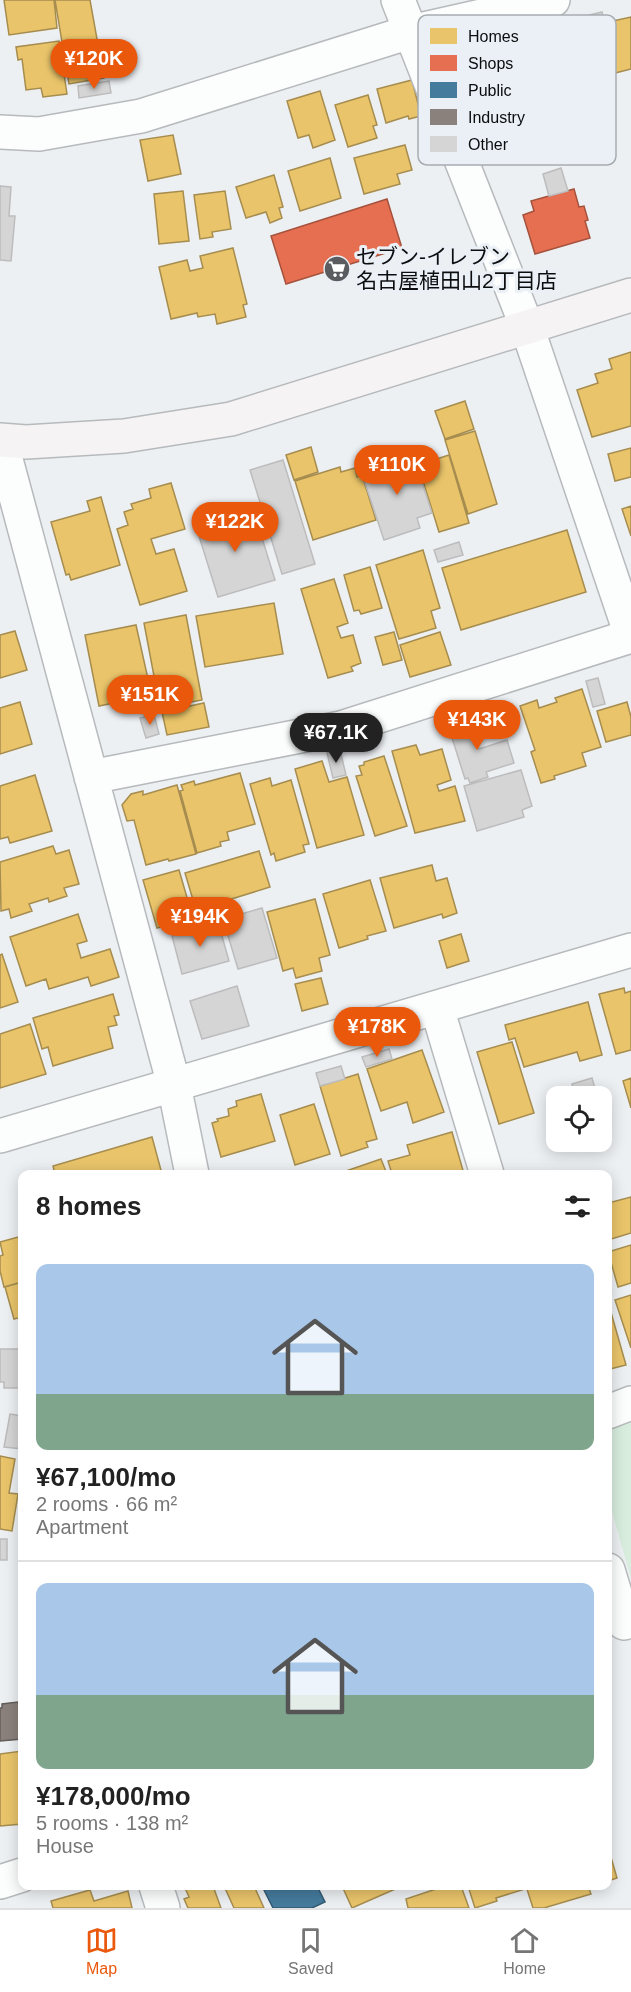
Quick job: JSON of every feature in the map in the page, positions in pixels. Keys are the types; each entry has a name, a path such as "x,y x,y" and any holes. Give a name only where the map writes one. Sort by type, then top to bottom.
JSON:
{"street":[{"path":"398,0 418,52"},
{"path":"486,15 553,0"},
{"path":"0,132 39,134 141,116 418,30"},
{"path":"91,777 341,728 631,636 527,327 463,165"},
{"path":"191,1170 174,1085 0,440 26,442 124,436 231,419 631,295"},
{"path":"0,1136 631,950"},
{"path":"437,1008 486,1170"},
{"path":"612,1410 631,1403"},
{"path":"612,1587 621,1624"},
{"path":"0,1882 18,1876"},
{"path":"157,1890 163,1908"}],"green space":[{"path":"631,1413 631,1579 612,1511 612,1419"}],"building: Homes":[{"path":"4,0 54,0 57,28 9,35"},
{"path":"55,0 90,0 104,78 69,84"},
{"path":"631,17 631,69 616,73 616,20"},
{"path":"59,41 67,94 43,97 41,88 26,90 22,59 18,60 16,47"},
{"path":"412,80 418,104 418,117 409,119 408,116 386,123 377,89"},
{"path":"320,91 335,140 313,148 309,135 298,138 287,101"},
{"path":"368,95 377,125 373,126 377,138 348,147 335,105"},
{"path":"173,135 181,174 148,181 140,140"},
{"path":"405,145 412,170 397,174 400,184 364,194 354,158"},
{"path":"330,158 341,198 300,211 288,171"},
{"path":"274,175 283,207 279,208 282,218 270,223 266,212 246,218 236,187"},
{"path":"183,191 189,241 159,244 154,194"},
{"path":"225,191 231,229 212,232 213,237 200,239 194,195"},
{"path":"233,248 247,304 243,305 246,317 217,324 215,314 198,317 197,313 171,319 159,267 187,260 190,271 203,268 200,256"},
{"path":"631,352 631,426 592,437 577,390 598,383 595,374 612,369 609,359"},
{"path":"465,401 474,429 445,439 435,411"},
{"path":"475,431 497,504 468,514 445,440"},
{"path":"311,447 318,472 294,480 286,455"},
{"path":"631,448 631,477 615,481 608,454"},
{"path":"449,455 469,523 439,532 418,465"},
{"path":"340,467 341,472 355,468 357,477 362,475 376,520 313,540 295,481"},
{"path":"171,483 185,529 151,539 156,554 174,549 187,591 140,605 117,529 128,525 124,512 133,509 131,504 151,498 149,489"},
{"path":"101,497 120,565 71,580 69,574 66,575 51,522 90,511 87,501"},
{"path":"631,506 631,536 622,509"},
{"path":"567,530 586,592 461,630 442,568"},
{"path":"423,550 440,608 431,611 436,628 399,639 376,565"},
{"path":"370,567 382,608 361,614 359,610 354,611 344,575"},
{"path":"334,579 348,623 337,627 341,638 353,635 361,663 351,667 353,671 328,678 301,589"},
{"path":"274,603 283,654 205,667 196,616"},
{"path":"186,615 202,700 160,708 144,623"},
{"path":"136,625 150,688 126,693 128,700 99,706 85,635"},
{"path":"15,631 27,670 0,678 0,635"},
{"path":"394,632 402,660 383,665 375,637"},
{"path":"440,632 451,665 410,677 400,645"},
{"path":"582,689 601,747 582,753 586,766 554,776 555,779 541,783 531,752 535,750 520,706 537,700 539,708 557,702 555,698"},
{"path":"20,702 32,744 0,754 0,708"},
{"path":"627,702 631,717 631,735 606,742 597,711"},
{"path":"204,703 209,727 167,735 162,712"},
{"path":"416,745 420,755 442,749 451,780 437,785 439,791 455,786 465,821 415,833 392,751"},
{"path":"384,756 407,826 375,836 356,776 362,775 359,766 364,765 364,762"},
{"path":"322,761 329,782 347,777 364,835 317,848 295,769"},
{"path":"240,773 255,824 227,832 229,840 220,842 221,846 197,853 180,791 183,790 181,785 194,781 195,785"},
{"path":"35,775 52,831 10,843 8,837 0,839 0,786"},
{"path":"270,778 272,786 291,780 309,844 303,845 305,852 276,861 274,853 271,855 250,784"},
{"path":"177,785 196,854 146,865 134,820 127,821 122,805 131,794 143,791 143,795"},
{"path":"53,846 56,854 69,850 79,884 64,888 67,896 49,902 48,898 29,904 32,911 11,918 9,909 1,911 0,862"},
{"path":"259,851 270,887 196,910 185,873"},
{"path":"432,865 436,881 447,878 457,913 443,918 442,914 394,928 380,878"},
{"path":"179,870 193,918 157,928 143,880"},
{"path":"370,880 386,931 339,948 323,894"},
{"path":"315,899 330,955 319,958 322,971 296,978 293,968 283,971 267,912"},
{"path":"78,914 87,941 77,944 81,958 110,949 119,977 91,986 88,977 49,989 46,979 26,986 10,937"},
{"path":"461,934 469,961 447,968 439,941"},
{"path":"2,954 18,1002 0,1008 0,955"},
{"path":"321,978 328,1004 302,1011 295,984"},
{"path":"624,988 625,993 631,991 631,1050 616,1054 599,994"},
{"path":"113,994 119,1015 114,1016 117,1025 108,1027 113,1048 53,1066 48,1047 42,1049 33,1018"},
{"path":"588,1002 602,1055 580,1061 577,1052 524,1067 515,1038 509,1040 505,1025"},
{"path":"30,1024 46,1074 0,1088 0,1034"},
{"path":"512,1042 534,1113 499,1124 477,1052"},
{"path":"422,1050 444,1112 413,1123 407,1102 381,1111 367,1069"},
{"path":"358,1074 377,1139 366,1142 368,1147 341,1156 320,1086"},
{"path":"631,1078 631,1108 623,1081"},
{"path":"261,1094 275,1141 221,1157 212,1123 229,1116 228,1109 237,1106 236,1101"},
{"path":"314,1104 330,1154 295,1165 280,1115"},
{"path":"452,1132 463,1170 391,1170 388,1161 410,1155 407,1145"},
{"path":"152,1137 161,1170 54,1170 53,1166"},
{"path":"381,1159 385,1170 349,1170"},
{"path":"631,1197 631,1233 612,1239 612,1202"},
{"path":"18,1237 18,1283 4,1287 0,1271 0,1256 3,1255 0,1242"},
{"path":"631,1245 631,1283 618,1287 612,1266 612,1251"},
{"path":"18,1283 18,1318 14,1319 5,1287"},
{"path":"631,1295 631,1348 615,1300"},
{"path":"612,1316 626,1365 612,1368"},
{"path":"0,1456 15,1459 9,1493 18,1494 12,1531 0,1529"},
{"path":"18,1752 18,1824 0,1826 0,1754"},
{"path":"612,1861 617,1878 612,1880"},
{"path":"90,1890 94,1901 128,1891 132,1908 53,1908 51,1901"},
{"path":"186,1890 214,1890 221,1908 188,1908 184,1899 189,1897"},
{"path":"226,1890 256,1890 264,1908 234,1908"},
{"path":"344,1890 393,1890 352,1908"},
{"path":"433,1890 462,1890 469,1908 408,1908 406,1899"},
{"path":"469,1890 522,1890 496,1898 497,1901 475,1908"},
{"path":"527,1890 590,1890 591,1894 544,1908 533,1908"}],"building: Shops":[{"path":"574,189 579,207 584,206 590,238 535,254 523,215 534,211 531,201"},
{"path":"387,199 402,248 286,284 271,236"}],"building: Public":[{"path":"264,1890 319,1890 325,1902 312,1908 273,1908"}],"building: Industry":[{"path":"18,1702 18,1739 0,1741 2,1704"}],"building: Other":[{"path":"109,81 111,93 79,98 78,86"},
{"path":"561,168 568,191 549,196 543,174"},
{"path":"0,186 11,187 9,216 15,216 11,261 0,260"},
{"path":"413,455 432,513 417,518 420,528 384,540 361,471"},
{"path":"283,460 315,564 282,574 250,470"},
{"path":"254,512 275,580 218,597 194,520 214,514 217,524"},
{"path":"459,542 463,555 438,562 434,550"},
{"path":"598,678 605,704 593,707 586,681"},
{"path":"154,715 159,734 146,738 140,718"},
{"path":"469,715 479,749 507,740 514,763 486,772 488,777 470,783 468,778 465,779 447,722"},
{"path":"340,750 346,775 333,778 327,753"},
{"path":"521,770 532,806 522,810 524,817 477,831 464,786"},
{"path":"262,908 277,958 238,969 223,919"},
{"path":"218,922 229,961 182,974 172,936"},
{"path":"237,986 249,1026 202,1039 190,1001"},
{"path":"389,1049 392,1059 366,1067 362,1057"},
{"path":"341,1066 345,1079 320,1086 316,1073"},
{"path":"592,1078 594,1086 572,1086 572,1084"},
{"path":"0,1349 18,1349 18,1388 4,1388 4,1382 0,1382"},
{"path":"10,1414 18,1415 18,1449 4,1447"},
{"path":"0,1539 7,1539 7,1560 0,1560"}],"place":[{"name":"セブン-イレブン 名古屋植田山2丁目店","path":"337,269"}]}
